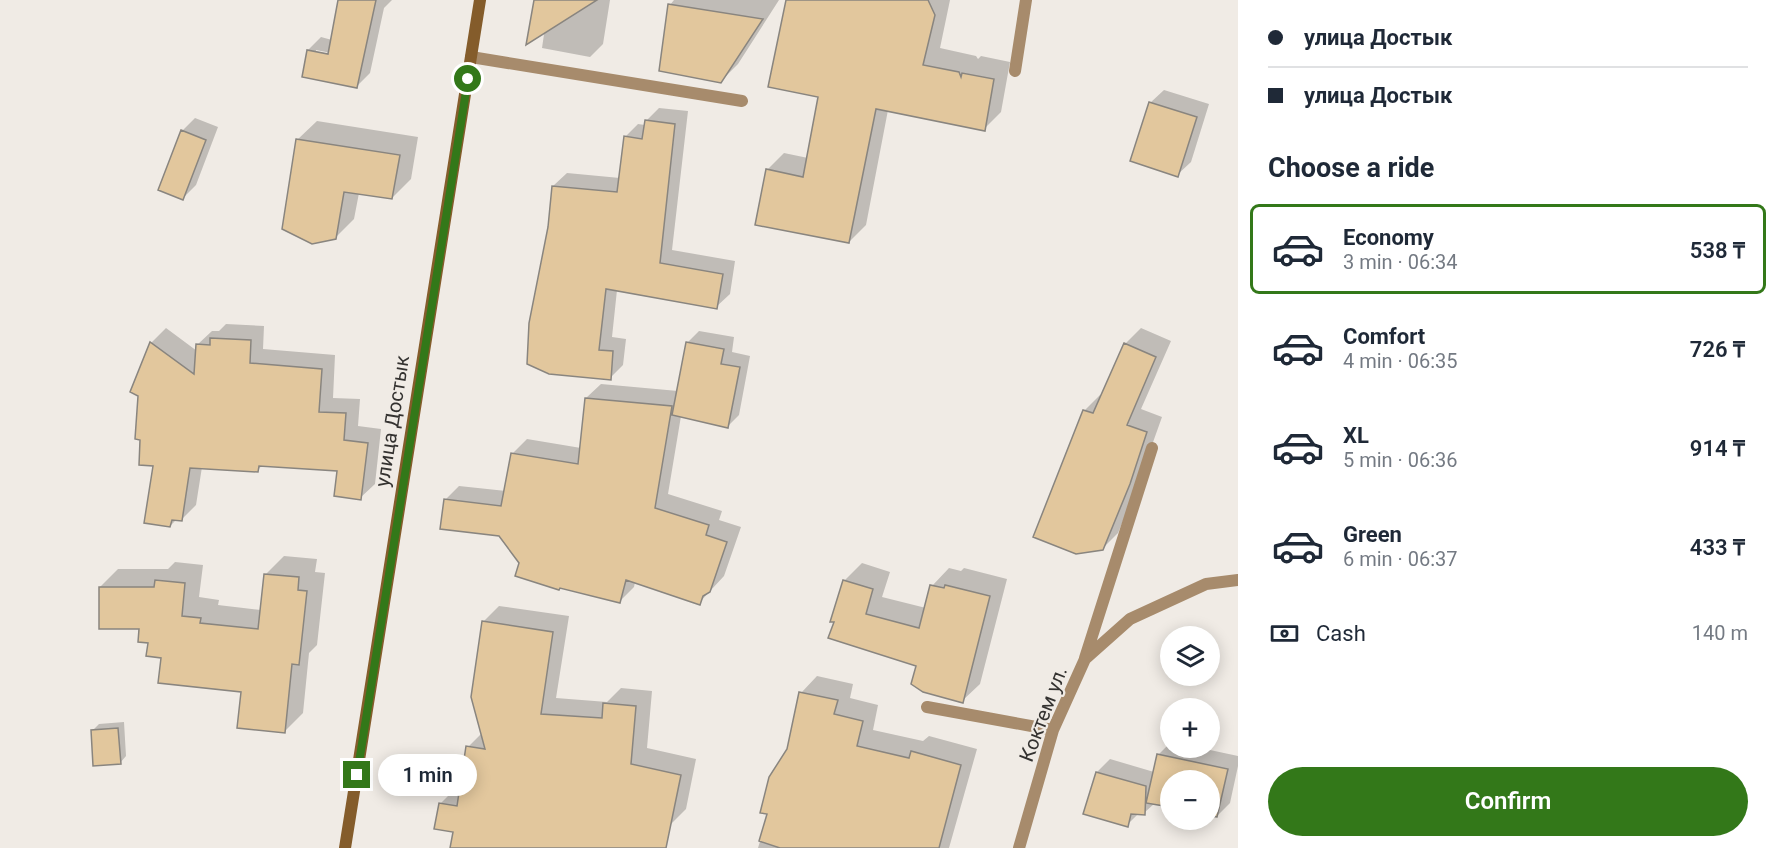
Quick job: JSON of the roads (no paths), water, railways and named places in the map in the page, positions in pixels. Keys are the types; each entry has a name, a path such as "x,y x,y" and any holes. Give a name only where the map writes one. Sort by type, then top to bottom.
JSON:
{"main road":[{"name":"улица Достык","path":"345,848 480,0"}],"street":[{"path":"1015,71 1026,0"},
{"path":"471,57 742,100"},
{"path":"1085,660 1152,448"},
{"name":"Коктем ул.","path":"1019,848 1053,730 1085,660 1130,619 1206,584 1238,580"},
{"path":"927,707 1053,730"}]}
